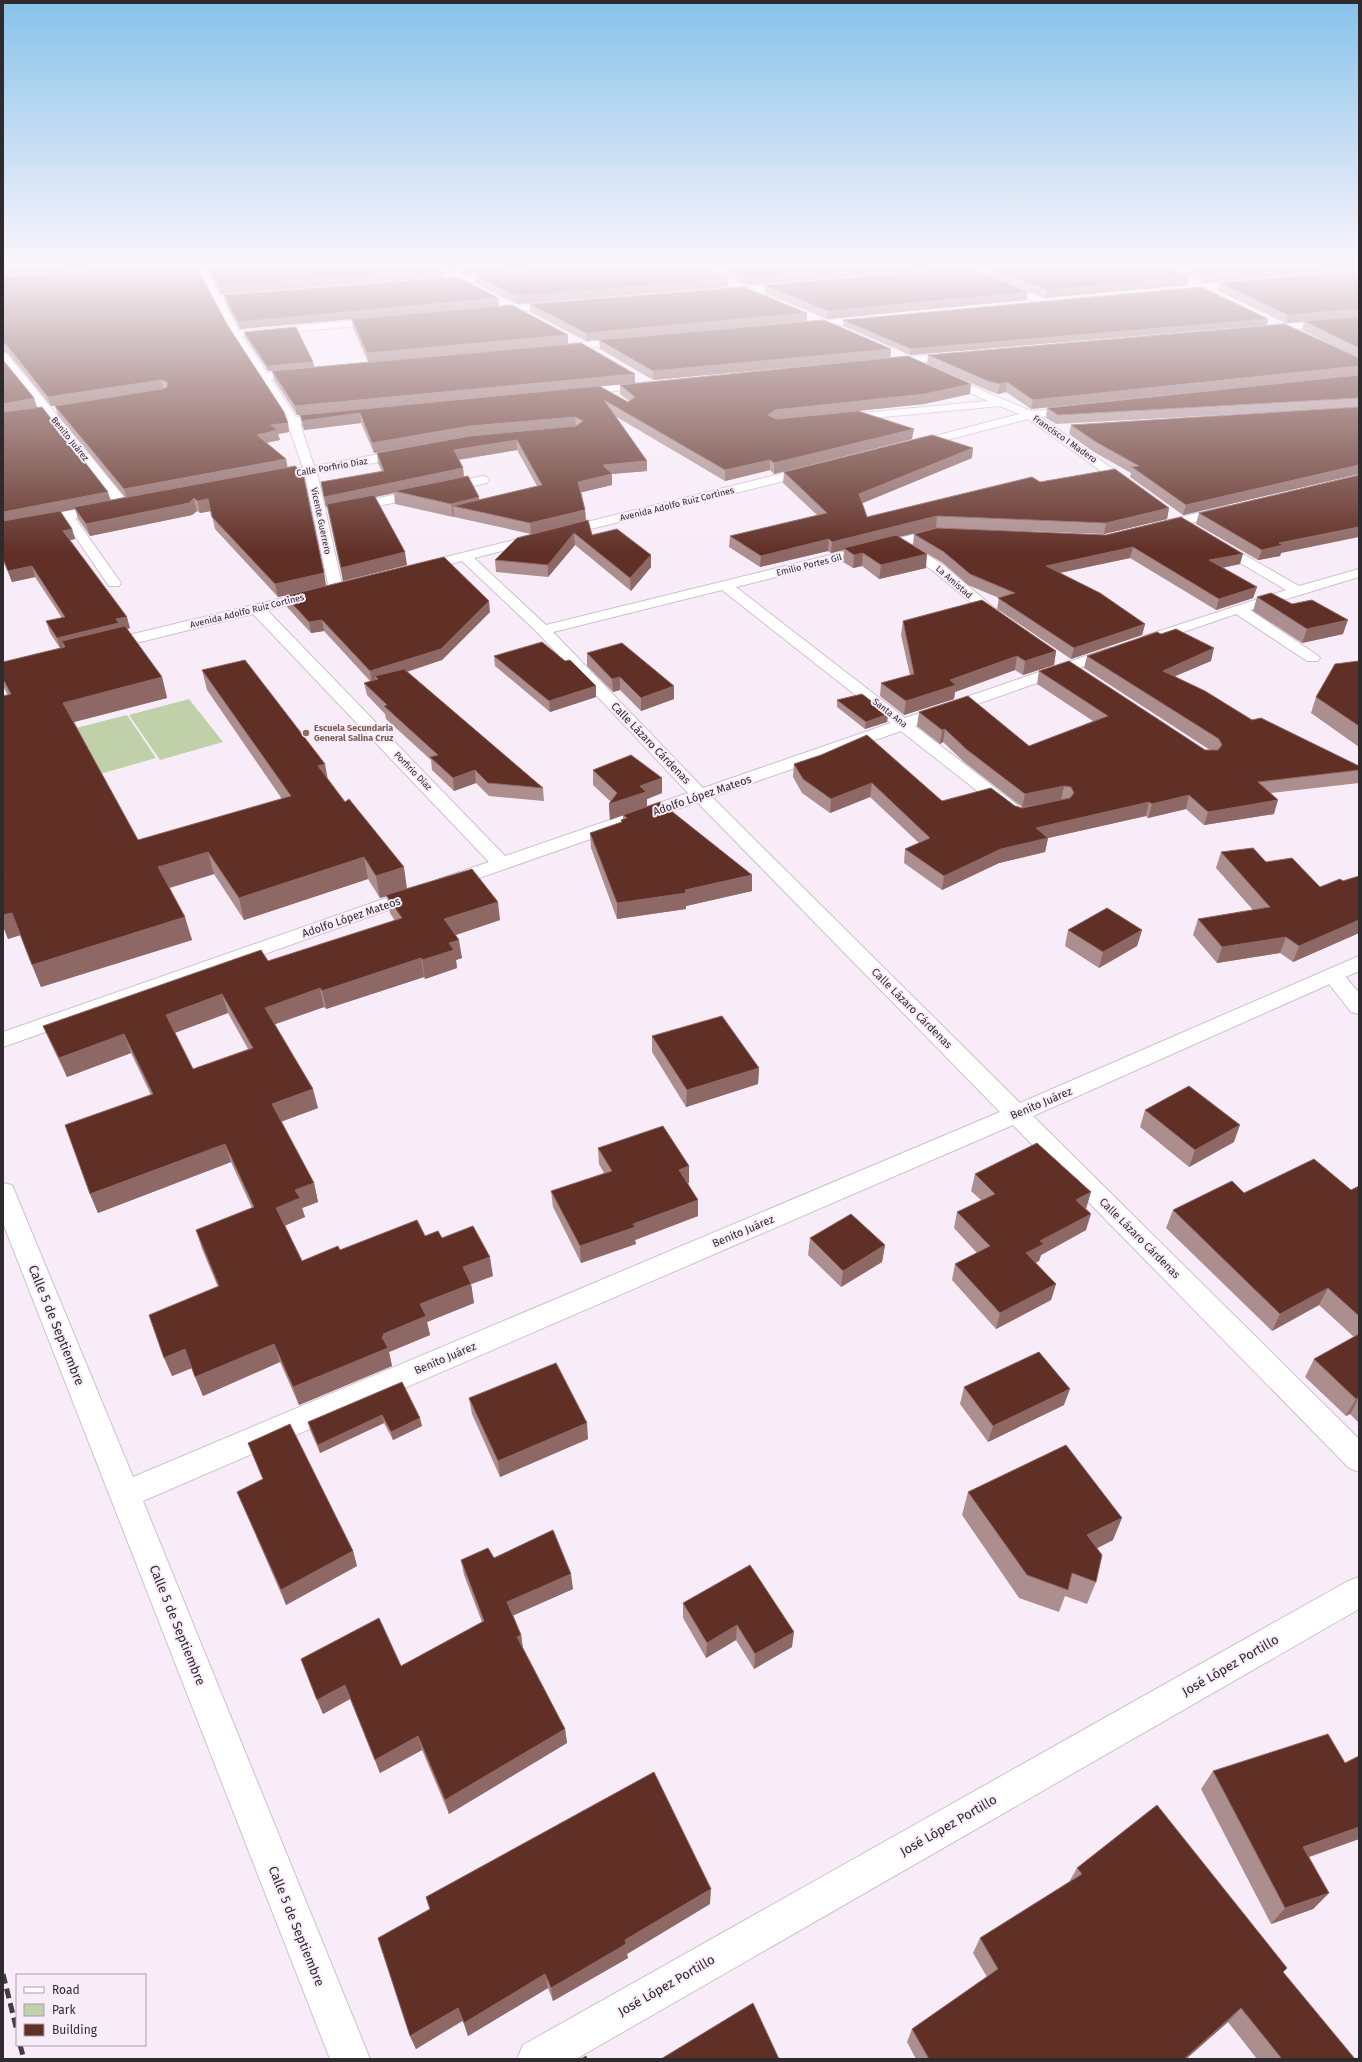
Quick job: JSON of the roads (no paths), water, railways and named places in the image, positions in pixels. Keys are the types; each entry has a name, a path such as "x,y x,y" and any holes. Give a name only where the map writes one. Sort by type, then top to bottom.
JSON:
{"street":[{"name":"Benito Juárez","path":"6,360 122,504"},
{"name":"Vicente Guerrero","path":"252,360 293,421 310,471 336,589"},
{"path":"874,364 903,360"},
{"name":"Francisco I Madero","path":"906,360 1030,415 1054,430 1142,494"},
{"path":"3,373 16,372"},
{"path":"262,377 309,372"},
{"path":"637,377 650,385"},
{"path":"569,393 664,384"},
{"path":"600,390 616,398"},
{"path":"830,419 1002,402"},
{"path":"33,414 63,409"},
{"path":"898,448 1030,415 1085,409"},
{"path":"293,421 340,416"},
{"path":"1054,430 1070,429"},
{"name":"Calle Porfirio Díaz","path":"263,479 418,451"},
{"name":"Avenida Adolfo Ruiz Cortines","path":"404,572 821,468"},
{"path":"319,514 483,480"},
{"path":"3,527 138,502"},
{"path":"1142,531 1240,507"},
{"path":"1167,512 1194,530"},
{"path":"67,515 114,583"},
{"name":"Emilio Portes Gil","path":"543,630 936,533 960,534"},
{"path":"1207,538 1297,591"},
{"name":"La Amistad","path":"898,542 937,567 980,605 1012,630"},
{"name":"Calle Lázaro Cárdenas","path":"465,557 543,630 701,796 1359,1459"},
{"name":"Adolfo López Mateos","path":"3,1040 502,864 701,796 903,723 1061,663 1359,573"},
{"name":"Avenida Adolfo Ruiz Cortines","path":"90,649 351,585"},
{"name":"Santa Ana","path":"726,586 1019,815 1026,813"},
{"name":"Porfirio Díaz","path":"257,609 502,864"},
{"path":"1238,609 1312,658"},
{"path":"1061,663 1087,680"},
{"name":"Benito Juárez","path":"125,1494 1017,1114 1359,963"},
{"path":"1333,975 1359,1007"},
{"name":"Calle 5 de Septiembre","path":"3,1192 350,2059"},
{"name":"José López Portillo","path":"537,2059 1359,1592"}],"railway":[{"path":"3,1974 16,2027"},
{"path":"20,2046 24,2059"}],"place":[{"name":"Escuela Secundaria General Salina Cruz","path":"306,733"}]}
